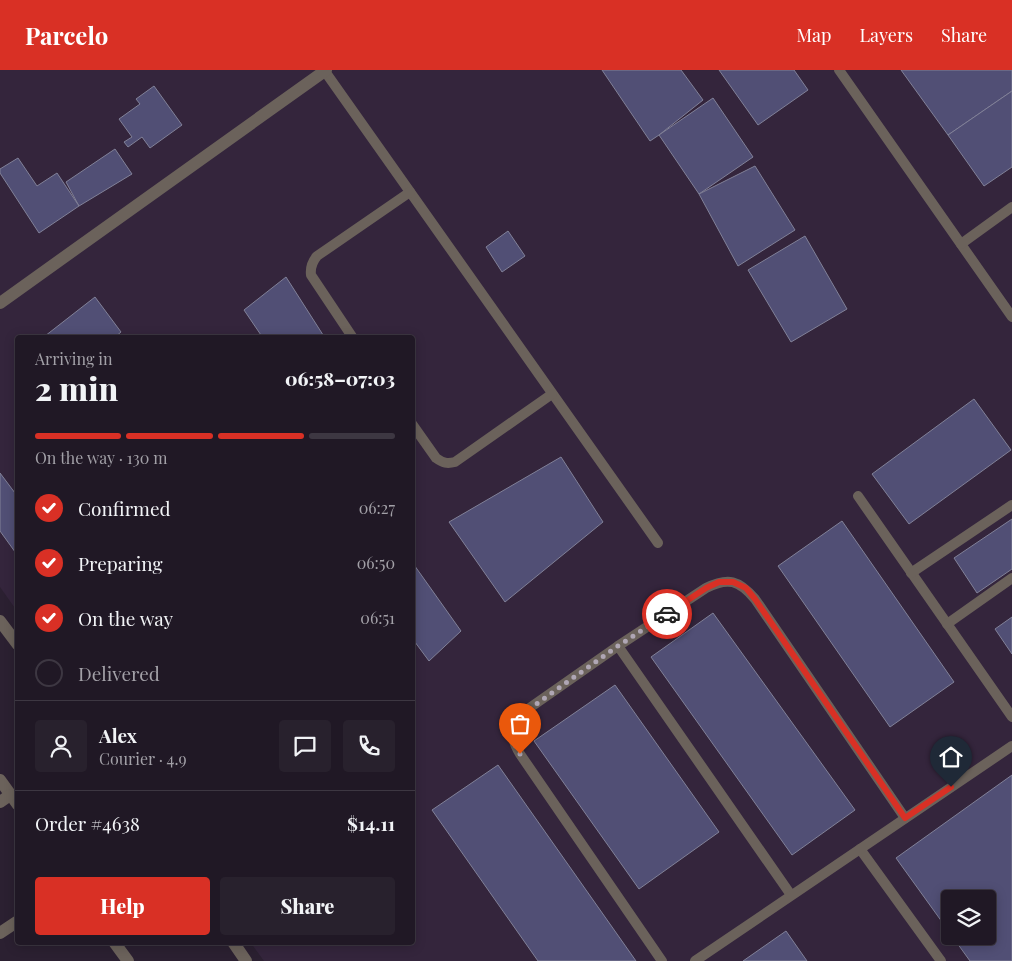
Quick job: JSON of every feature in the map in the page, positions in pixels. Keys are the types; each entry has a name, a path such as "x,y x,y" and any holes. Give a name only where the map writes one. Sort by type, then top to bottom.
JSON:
{"street":[{"path":"0,303 325,70"},
{"path":"0,621 15,641"},
{"path":"0,780 9,800"},
{"path":"0,933 15,923"},
{"path":"116,945 128,961"},
{"path":"234,945 246,961"}],"lane":[{"path":"325,70 658,543"},
{"path":"839,70 1012,317"},
{"path":"351,335 312,275 313,261 317,256 410,192"},
{"path":"961,244 1012,208"},
{"path":"415,428 436,458 448,464 455,462 552,394"},
{"path":"858,496 1012,717"},
{"path":"911,573 1012,506"},
{"path":"947,624 1012,578"},
{"path":"662,961 520,754 514,743 512,730 518,717 618,646 706,588 719,582 733,582 746,588 905,818"},
{"path":"618,646 791,895"},
{"path":"696,961 1012,746"},
{"path":"860,849 941,961"}],"shaded area":[{"path":"0,70 1012,70 1012,961 264,961 252,945 415,945 415,335 15,335 15,608 0,587"}],"building":[{"path":"602,70 681,70 703,100 650,141"},
{"path":"719,70 794,70 808,90 758,125"},
{"path":"901,70 1012,70 1012,91 948,135"},
{"path":"154,86 182,125 150,148 142,137 128,147 124,142 132,137 119,119 140,104 136,99"},
{"path":"1012,91 1012,167 984,186 948,135"},
{"path":"713,98 753,157 699,194 659,135"},
{"path":"115,149 132,174 79,206 66,182"},
{"path":"18,158 37,186 57,173 79,206 39,233 0,173 0,169"},
{"path":"755,166 795,230 738,266 699,194"},
{"path":"508,231 525,256 502,272 486,247"},
{"path":"805,236 847,309 791,342 748,270"},
{"path":"286,277 323,335 261,335 244,310"},
{"path":"95,297 121,332 118,335 46,335"},
{"path":"974,399 1011,450 909,524 872,474"},
{"path":"561,457 603,522 505,602 449,522"},
{"path":"0,473 15,493 15,552 0,531"},
{"path":"1012,519 1012,569 977,593 954,558"},
{"path":"842,521 954,682 890,727 778,566"},
{"path":"415,566 461,631 429,661 415,642"},
{"path":"713,613 855,810 792,855 651,657"},
{"path":"1012,617 1012,654 995,629"},
{"path":"615,685 719,832 639,889 534,741"},
{"path":"498,765 636,961 538,961 432,810"},
{"path":"1012,775 1012,961 970,961 958,945 996,945 996,890 941,890 941,920 896,858"},
{"path":"786,931 807,961 743,961"}],"way so far":[{"path":"520,754 514,743 512,730 518,717 618,646 667,614"}],"route":[{"path":"667,614 706,588 719,582 733,582 746,588 905,818 951,787"}]}
